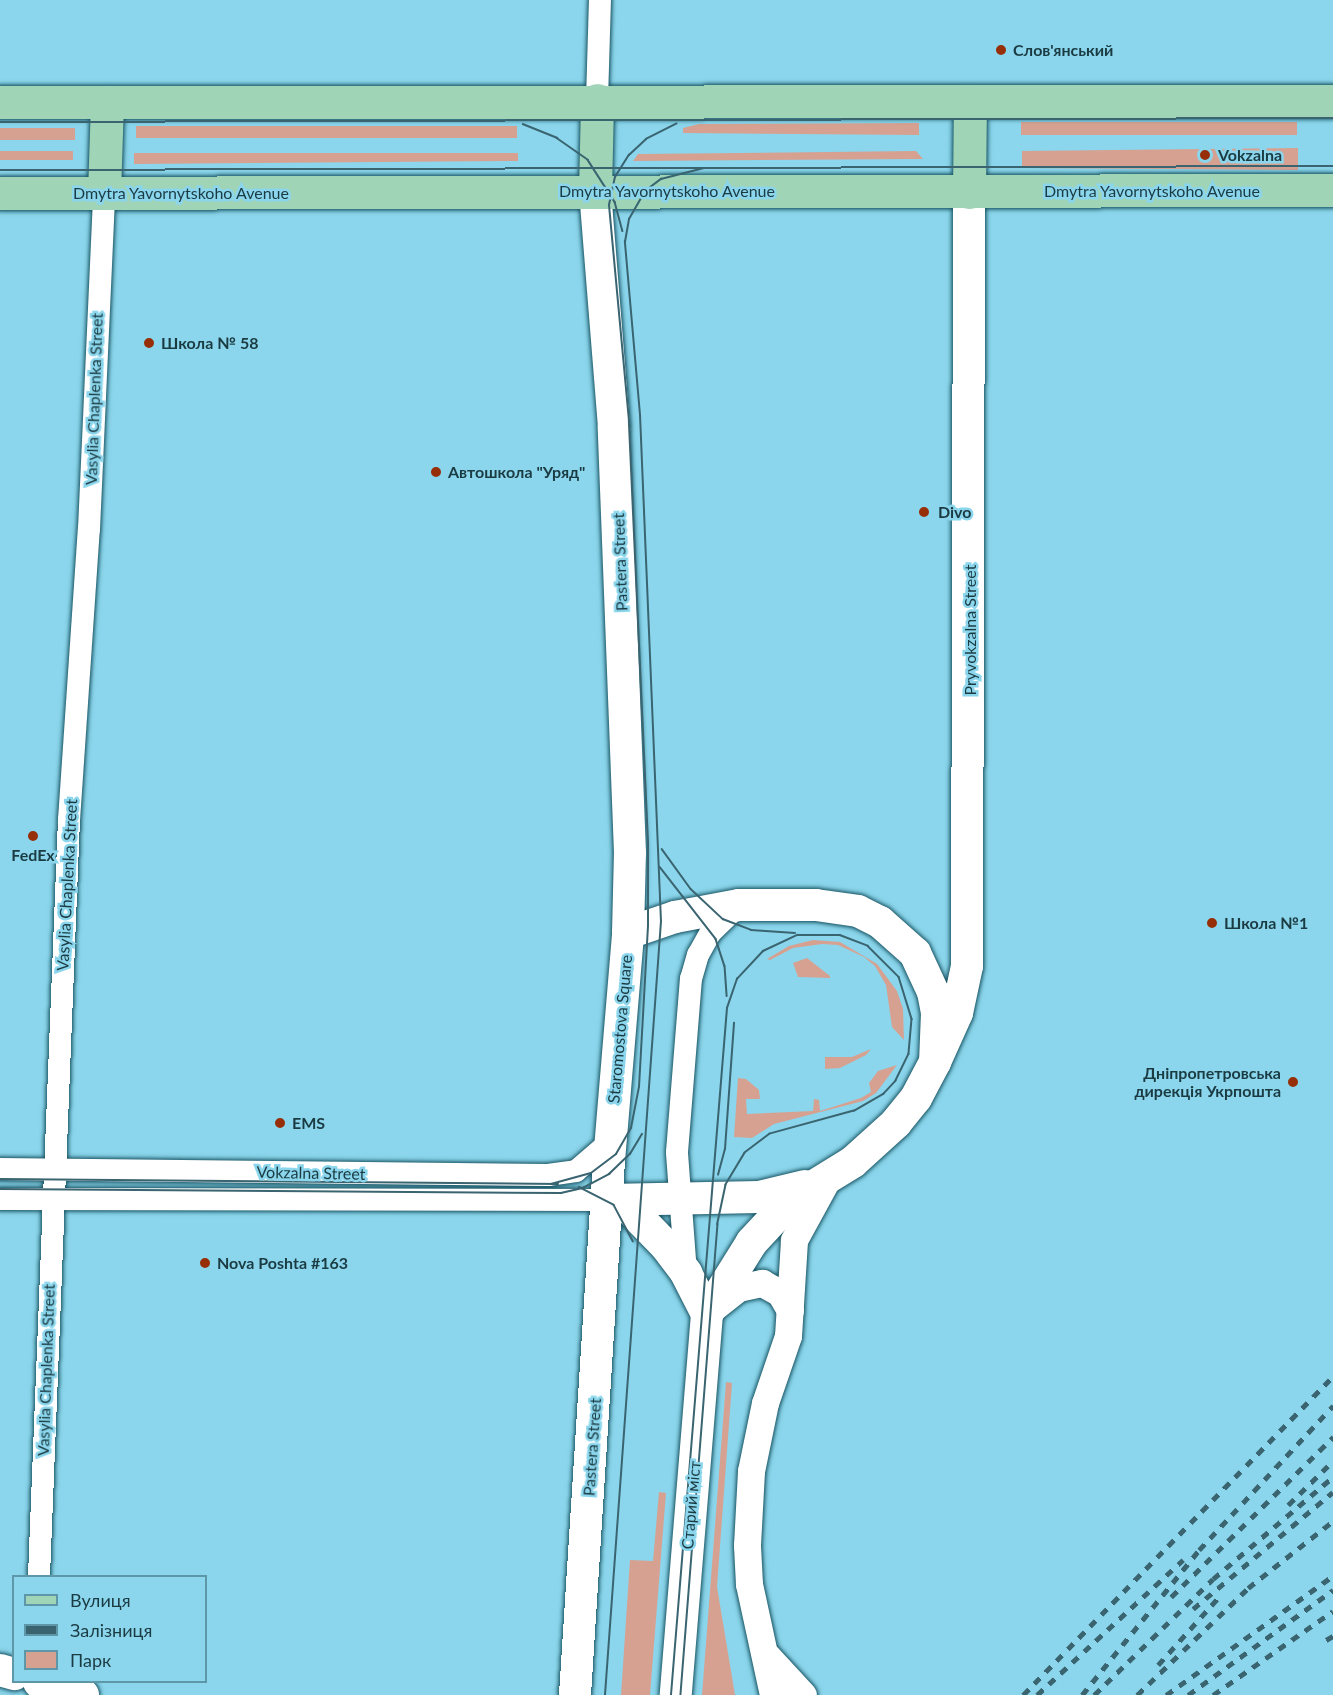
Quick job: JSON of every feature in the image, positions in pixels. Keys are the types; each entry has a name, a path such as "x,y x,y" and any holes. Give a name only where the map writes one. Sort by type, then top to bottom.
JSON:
{"main road":[{"path":"595,191 597,100"},
{"path":"969,192 970,101"},
{"path":"0,102 1333,101"},
{"path":"104,193 107,102"},
{"name":"Dmytra Yavornytskoho Avenue","path":"0,193 1333,190"},
{"name":"Pastera Street","path":"595,191 616,471 630,843 628,933"},
{"name":"Pryvokzalna Street","path":"935,1062 957,1013 967,966 969,192"},
{"name":"Staromostova Square","path":"707,1314 752,1242 779,1213 853,1162 896,1123 916,1098 935,1062 938,1035 933,993 920,962 900,936 858,911 816,904 739,905 675,917 628,933 608,1200 759,1197 829,1177"},
{"path":"608,1200 638,1217 686,1273 707,1314"},
{"name":"Pastera Street","path":"575,1695 608,1200"},
{"name":"Старий міст","path":"676,1695 707,1314"},
{"path":"42,1683 83,1695"}],"street":[{"path":"597,100 600,0"},
{"name":"Vasylia Chaplenka Street","path":"39,1575 53,1169 104,193"},
{"path":"686,1273 677,1152 692,979 698,955 711,932 739,905"},
{"name":"Vokzalna Street","path":"0,1168 548,1175 576,1171 611,1141"},
{"path":"773,1695 749,1584 748,1506 757,1434 785,1350 794,1240 829,1177"},
{"name":"Vokzalna Street","path":"0,1199 608,1200"},
{"path":"707,1314 726,1295 751,1284 772,1287 790,1310"},
{"path":"765,1654 803,1695"}],"green space":[{"path":"1021,122 1297,122 1297,135 1021,135"},
{"path":"919,123 919,135 683,133 683,128 699,124"},
{"path":"136,126 517,126 517,138 136,138"},
{"path":"0,128 75,128 75,140 0,140"},
{"path":"1298,148 1298,170 1022,168 1022,151"},
{"path":"0,151 73,151 73,160 0,160"},
{"path":"916,151 923,159 633,161 638,154"},
{"path":"134,153 518,153 518,161 134,164"},
{"path":"813,940 840,942 877,964 897,991 903,1009 904,1040 892,1027 886,985 875,966 864,957 838,945 822,944 793,948 770,960 767,959 789,946"},
{"path":"807,958 830,978 798,977 793,963"},
{"path":"871,1049 866,1055 840,1068 825,1069 825,1057 852,1057"},
{"path":"897,1065 876,1093 863,1101 774,1124 752,1138 734,1137 738,1078 746,1079 759,1090 760,1099 746,1099 747,1114 813,1111 814,1099 819,1100 820,1111 861,1098 871,1092 869,1083 878,1071"},
{"path":"726,1382 732,1383 717,1587 735,1695 702,1695"},
{"path":"659,1492 666,1493 650,1695 621,1695 630,1560 653,1561"}],"tram line":[{"path":"0,122 1333,118"},
{"path":"523,124 557,138 588,160 615,202 623,231"},
{"path":"551,1184 591,1173 616,1154 631,1128 639,1087 648,925 648,843 629,421 609,205 615,177 629,155 646,139 676,124"},
{"path":"0,170 1333,166"},
{"path":"605,1695 661,922 640,415 625,242 629,219 645,191 661,179 704,168"},
{"path":"662,849 691,889 723,919 751,930 795,933"},
{"path":"660,867 716,939 725,966 727,996"},
{"path":"671,1695 727,1008 737,979 763,951 798,935 840,935 868,946 899,977 912,1019 909,1054 896,1081 884,1094 854,1111 770,1134 745,1153 726,1185 718,1224 681,1695"},
{"path":"718,1175 725,1149 734,1023"},
{"path":"0,1189 561,1193 583,1188 609,1174 630,1154 642,1134"},
{"path":"0,1179 558,1184"},
{"path":"579,1187 614,1205 633,1241"}],"railway":[{"path":"1023,1695 1333,1376"},
{"path":"1082,1695 1199,1550 1333,1406"},
{"path":"1171,1597 1333,1437"},
{"path":"1288,1505 1333,1461"},
{"path":"1094,1695 1213,1579 1333,1477"},
{"path":"1193,1609 1333,1492"},
{"path":"1137,1695 1248,1588 1333,1521"},
{"path":"1037,1695 1183,1560"},
{"path":"1166,1695 1333,1576"},
{"path":"1188,1695 1333,1590"},
{"path":"1158,1665 1218,1598"},
{"path":"1213,1695 1333,1611"},
{"path":"1326,1640 1333,1636"}],"place":[{"name":"Слов'янський","path":"1001,50"},
{"name":"Vokzalna","path":"1205,155"},
{"name":"Школа № 58","path":"149,343"},
{"name":"Автошкола \"Уряд\"","path":"436,472"},
{"name":"Divo","path":"924,512"},
{"name":"FedEx","path":"33,836"},
{"name":"Школа №1","path":"1212,923"},
{"name":"Дніпропетровська дирекція Укрпошта","path":"1293,1082"},
{"name":"EMS","path":"280,1123"},
{"name":"Nova Poshta #163","path":"205,1263"}]}
